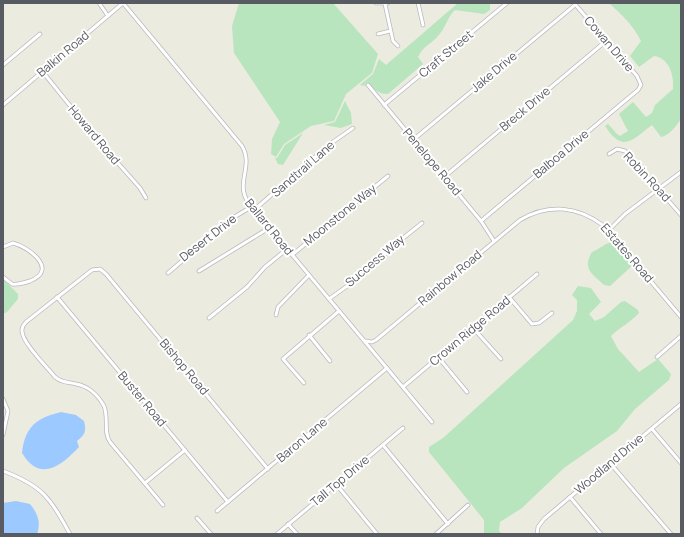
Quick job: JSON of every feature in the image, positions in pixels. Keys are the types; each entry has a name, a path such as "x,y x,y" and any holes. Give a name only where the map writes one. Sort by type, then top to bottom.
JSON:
{"street":[{"path":"99,3 108,16"},
{"name":"Balkin Road","path":"3,105 123,3"},
{"name":"Ballard Road","path":"123,3 242,146 247,160 243,192 251,206 432,422"},
{"path":"376,3 386,3 390,31 393,41 398,46"},
{"path":"418,3 423,25"},
{"name":"Craft Street","path":"384,105 507,3"},
{"name":"Cowan Drive","path":"575,4 637,76 640,86"},
{"name":"Jake Drive","path":"413,140 575,4"},
{"path":"378,34 390,31"},
{"path":"3,65 40,34"},
{"name":"Breck Drive","path":"444,177 606,41"},
{"name":"Howard Road","path":"42,71 101,144 140,188 146,198"},
{"name":"Penelope Road","path":"368,85 480,221 494,241"},
{"name":"Balboa Drive","path":"480,221 638,90 640,86"},
{"name":"Sandtrail Lane","path":"254,210 330,144 353,128"},
{"name":"Robin Road","path":"609,154 617,149 625,151 681,215"},
{"path":"609,230 625,214 681,172"},
{"name":"Moonstone Way","path":"292,255 388,176"},
{"name":"Desert Drive","path":"168,273 231,219 251,206"},
{"name":"Estates Road","path":"536,212 557,208 577,211 592,217 609,230 681,316"},
{"name":"Rainbow Road","path":"364,341 372,342 376,340 520,220 536,212"},
{"name":"Success Way","path":"329,299 357,279 402,239 422,224"},
{"path":"199,271 269,228"},
{"path":"3,247 13,242 24,247 39,260 43,269 37,277 23,284 12,284 3,277"},
{"path":"209,318 247,287 265,268 287,249"},
{"name":"Bishop Road","path":"57,297 88,272 98,269 106,274 268,469"},
{"name":"Crown Ridge Road","path":"403,387 537,274"},
{"path":"276,315 278,307 309,275"},
{"path":"57,297 26,322 22,328 25,340 55,377 60,381 78,384 96,394 107,414 107,438 164,505"},
{"name":"Buster Road","path":"57,297 228,502"},
{"path":"509,297 534,325 539,323 552,312"},
{"path":"304,383 283,358 339,311"},
{"path":"473,328 501,359"},
{"path":"309,335 330,361"},
{"path":"656,357 681,336"},
{"path":"438,357 467,392"},
{"name":"Baron Lane","path":"217,511 387,368"},
{"path":"3,400 8,411 3,435"},
{"name":"Woodland Drive","path":"537,534 539,525 570,497 681,404"},
{"name":"Tall Top Drive","path":"276,534 403,428"},
{"path":"652,429 681,463"},
{"path":"383,445 448,524"},
{"path":"145,483 185,450"},
{"path":"610,463 671,534"},
{"path":"3,471 31,484 45,494 52,502 70,534"},
{"path":"336,484 377,534"},
{"path":"570,497 601,534"},
{"path":"436,534 468,505"},
{"path":"197,518 211,534"},
{"path":"288,524 297,534"}],"green space":[{"path":"239,3 333,3 378,54 372,73 346,94 334,121 311,126 284,144 276,157 271,154 272,139 280,122 234,53 232,26"},
{"path":"458,3 490,3 490,10 484,14 455,10 441,33 420,53 418,57 423,64 388,94 376,91 368,82 365,84 367,86 360,85 373,74 379,59 386,65"},
{"path":"609,3 681,3 681,119 672,130 664,136 661,137 652,125 633,139 627,142 622,142 611,134 605,126 608,124 620,136 628,131 619,114 633,102 646,117 652,113 655,105 673,89 672,73 664,60 654,56 639,67 630,56 641,41 631,25"},
{"path":"345,101 351,113 352,124 341,128 324,125 335,122"},
{"path":"303,133 283,165 278,164 275,158 277,158 285,145"},
{"path":"614,241 633,265 610,286 604,285 592,274 588,267 588,263 592,252"},
{"path":"3,279 18,294 18,299 7,312 3,314"},
{"path":"578,286 591,288 601,302 589,314 595,321 604,317 621,302 625,301 638,310 639,313 636,316 611,336 618,349 639,372 658,359 671,374 669,380 635,409 617,431 564,468 522,508 500,522 499,531 502,534 484,534 484,520 429,452 429,447 443,438 573,320 577,311 577,300 572,295"}],"water":[{"path":"61,412 76,415 84,421 84,433 77,441 79,447 58,465 43,469 36,467 29,462 22,453 26,436 33,425 38,421 52,414"},
{"path":"16,501 30,504 35,511 39,522 37,534 3,534 3,503"}]}
